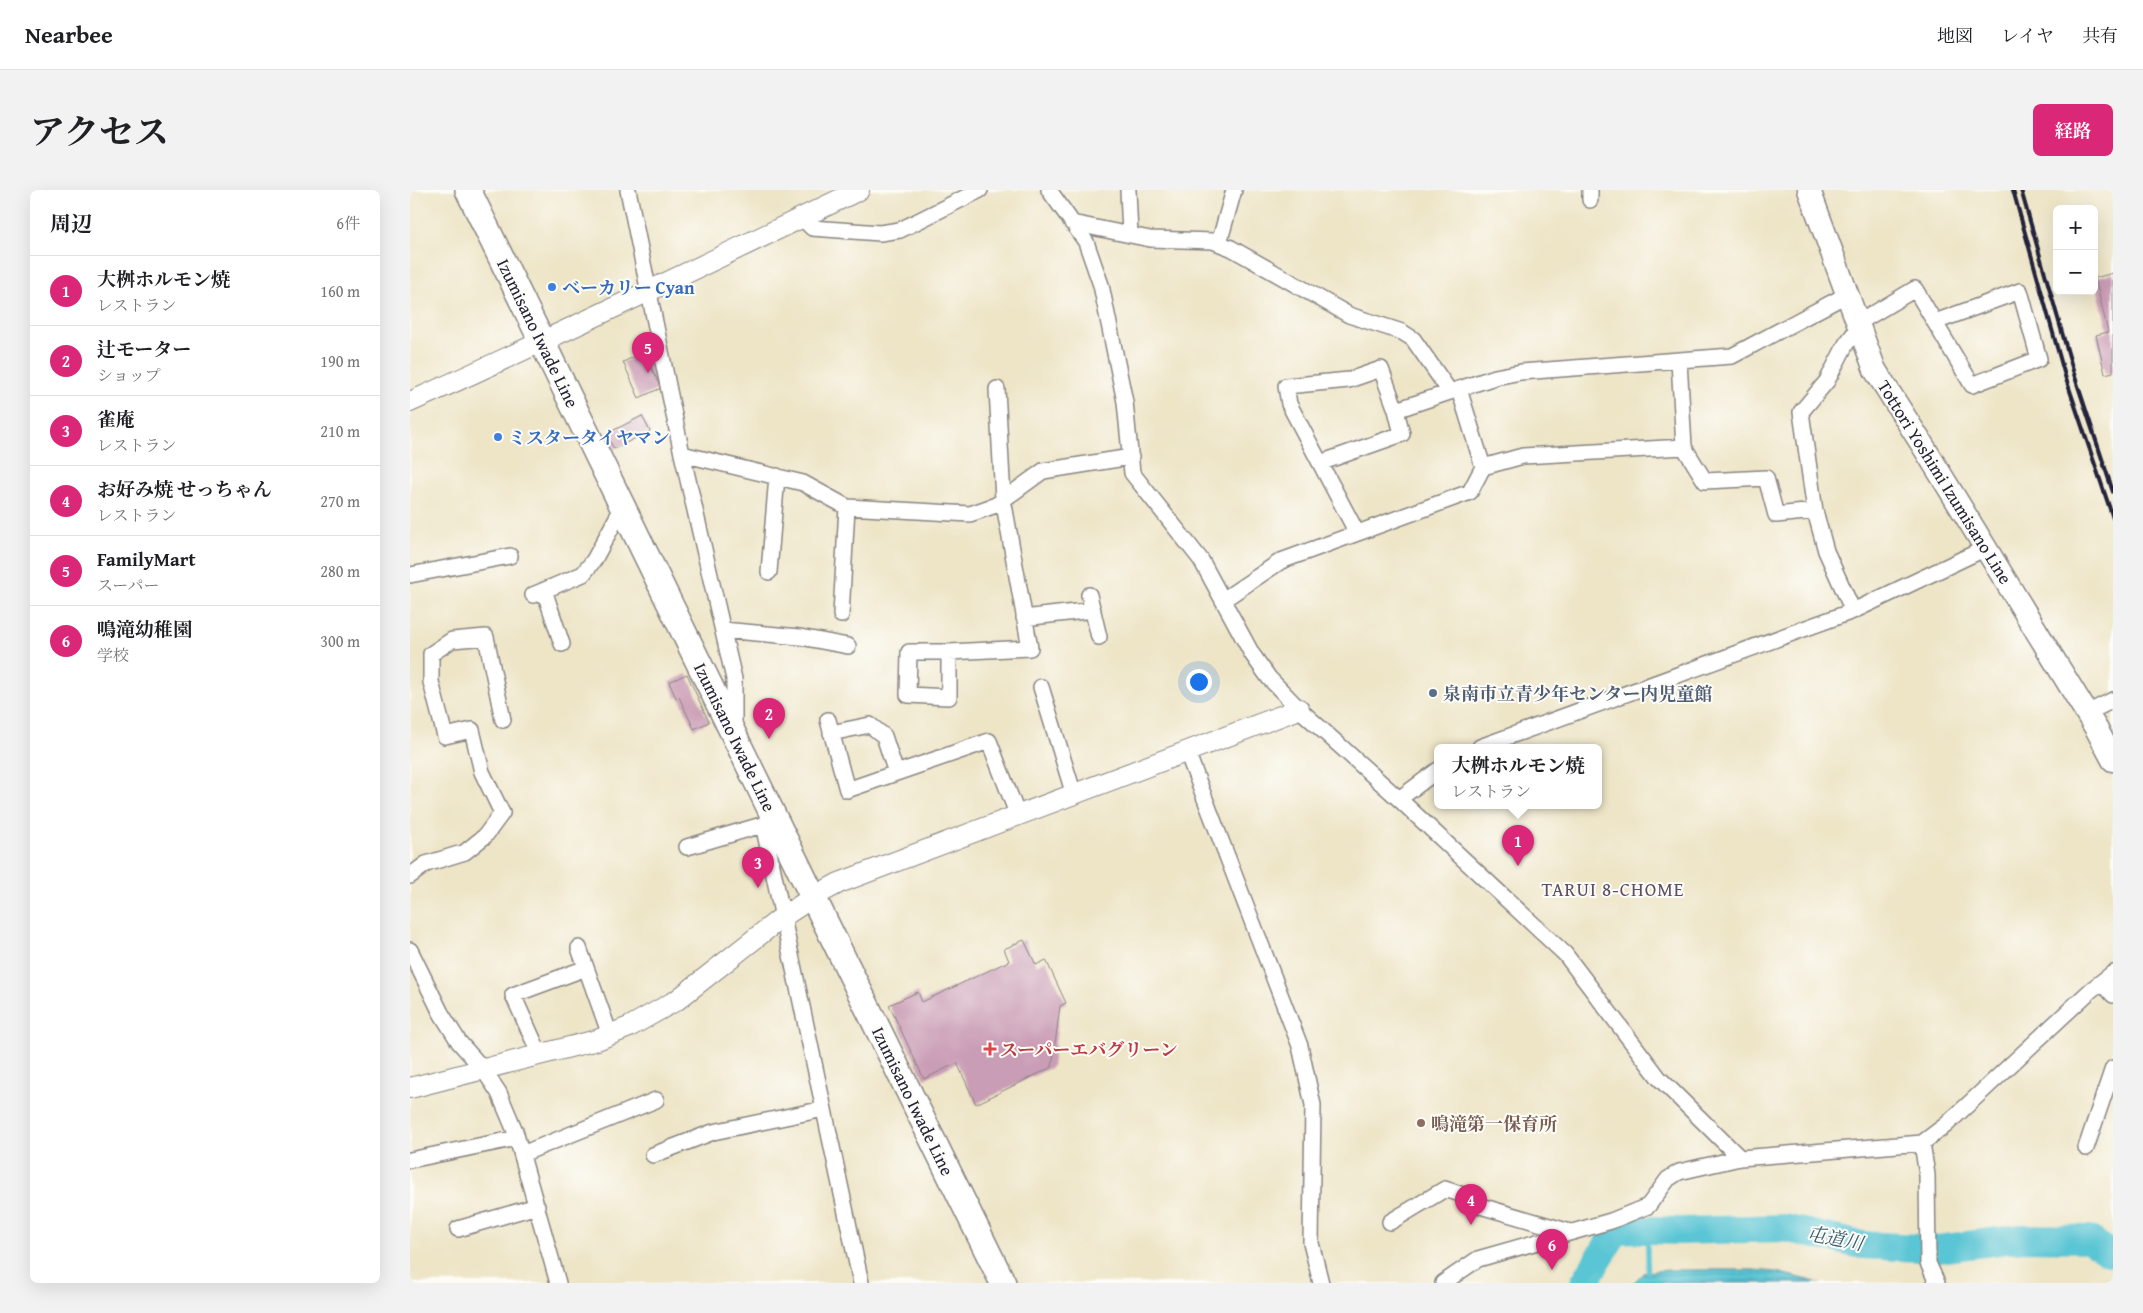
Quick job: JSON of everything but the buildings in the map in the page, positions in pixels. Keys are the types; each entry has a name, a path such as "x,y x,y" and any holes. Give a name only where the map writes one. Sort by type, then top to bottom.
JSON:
{"main road":[{"name":"Izumisano Iwade Line","path":"468,190 734,735 769,822 813,897 1004,1283"},
{"name":"Tottori Yoshimi Izumisano Line","path":"1809,190 1874,370 1986,548 2087,713 2113,760"}],"street":[{"path":"628,190 682,454 734,680 734,735"},
{"path":"410,402 543,342 859,190"},
{"path":"802,218 812,228 880,233 900,230 980,190"},
{"path":"1049,190 1086,242 1102,285 1124,402 1132,473 1201,560 1252,654 1269,678 1299,709 1400,798 1565,954 1659,1078 1740,1158"},
{"path":"1128,190 1130,235"},
{"path":"1219,243 1234,190"},
{"path":"1072,223 1150,239 1213,241 1231,248 1349,315 1402,332 1413,339 1454,391 1483,467"},
{"path":"1853,611 1826,551 1815,511 1801,412 1827,381 1846,344 1859,325 1915,289 1972,385 2039,359 2020,291 1935,322"},
{"path":"1396,410 1495,377 1521,372 1732,356 1848,294"},
{"path":"1679,361 1684,447 1705,480 1766,478 1776,515 1815,511"},
{"path":"1320,463 1402,434 1396,410 1381,369 1349,380 1286,386 1289,404 1320,463 1357,533"},
{"path":"949,652 1030,648 1003,500 997,389"},
{"path":"1223,600 1281,561 1470,492 1483,467 1522,456 1684,447"},
{"path":"682,454 803,483 847,507 970,514 996,505 1043,471 1131,457"},
{"path":"769,572 777,476"},
{"path":"562,644 538,593 583,574 594,560 623,506"},
{"path":"840,615 847,507"},
{"path":"1488,744 1853,611 1986,548"},
{"path":"410,575 510,556"},
{"path":"1089,595 1099,637"},
{"path":"1024,618 1093,610"},
{"path":"722,630 800,637 848,646"},
{"path":"410,876 426,864 465,852 485,836 502,813 482,772 472,730 445,736 431,682 430,654 452,640 486,636 502,720"},
{"path":"1041,687 1074,794"},
{"path":"2087,713 2113,700"},
{"path":"410,1088 597,1040 610,1035 643,1020 677,1000 781,918 839,883 1299,709"},
{"path":"896,773 884,736 870,725 830,727 847,790 989,741 1018,816"},
{"path":"1187,752 1300,1046 1314,1105 1311,1243 1321,1283"},
{"path":"1400,798 1434,773"},
{"path":"687,847 769,822 781,918 861,1283"},
{"path":"579,948 610,1035"},
{"path":"410,950 441,1013 459,1042 482,1069 498,1093 517,1138 558,1283"},
{"path":"540,1055 513,995 586,968"},
{"path":"1443,1283 1478,1259 1612,1221 1648,1206 1668,1179 1679,1172 1740,1158 1922,1143 1946,1125 2107,977 2113,995"},
{"path":"2086,1148 2113,1068"},
{"path":"522,1154 656,1100"},
{"path":"653,1155 713,1132 824,1109"},
{"path":"410,1160 517,1138"},
{"path":"1922,1143 1927,1176 1926,1236 1928,1263 1937,1283"},
{"path":"1390,1222 1446,1189 1463,1195 1470,1203 1571,1233"},
{"path":"458,1229 537,1206"}],"water":[{"path":"1669,1270 1754,1270 1776,1272 1820,1283 1633,1283 1644,1272"}],"waterway":[{"name":"屯道川","path":"1584,1283 1617,1229 1681,1231 1784,1228 1862,1245 1938,1249 2022,1238 2089,1239 2108,1252 2113,1253"},
{"path":"1647,1230 1648,1272"}],"railway":[{"path":"2013,190 2065,376 2113,518"},
{"path":"2021,190 2074,374 2113,492"}],"place":[{"name":"ベーカリー Cyan","path":"552,287"},
{"name":"FamilyMart","path":"648,373"},
{"name":"ミスタータイヤマン","path":"498,437"},
{"name":"泉南市立青少年センター内児童館","path":"1433,693"},
{"name":"辻モーター","path":"769,739"},
{"name":"大桝ホルモン焼","path":"1518,866"},
{"name":"雀庵","path":"758,888"},
{"name":"スーパーエバグリーン","path":"990,1049"},
{"name":"鳴滝第一保育所","path":"1421,1123"},
{"name":"お好み焼 せっちゃん","path":"1471,1225"},
{"name":"鳴滝幼稚園","path":"1552,1270"}],"district":[{"name":"TARUI 8-CHOME","path":"1613,889"}]}
